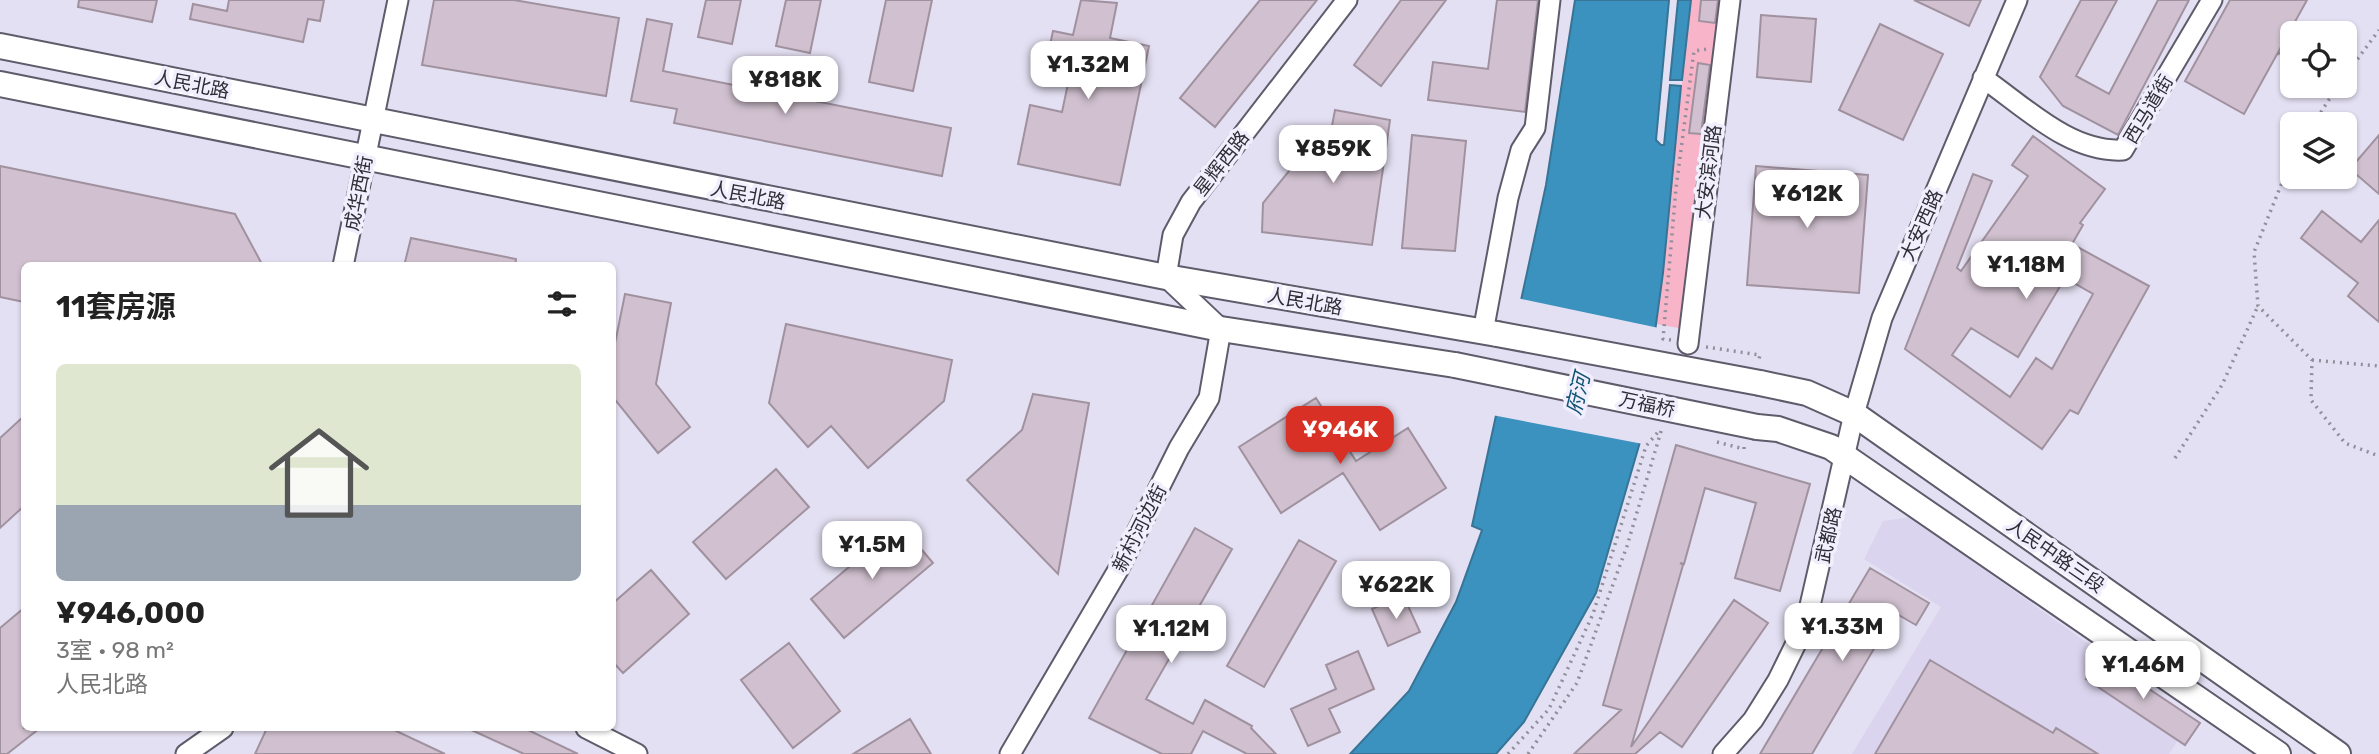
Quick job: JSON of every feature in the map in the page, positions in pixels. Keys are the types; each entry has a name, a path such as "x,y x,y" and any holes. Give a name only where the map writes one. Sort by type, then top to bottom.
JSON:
{"main road":[{"name":"人民北路","path":"0,46 1166,277 1490,333"},
{"name":"人民北路","path":"0,84 1221,329 1455,365"},
{"path":"1490,333 1759,376"},
{"name":"万福桥","path":"1455,365 1751,431"},
{"name":"人民中路三段","path":"1759,376 1854,414 2339,754"},
{"name":"人民中路三段","path":"1751,431 1778,429 1819,442 1846,457 2278,754"}],"street":[{"name":"成华西街","path":"344,262 398,0"},
{"name":"星辉西路","path":"1166,277 1174,235 1191,202 1347,0"},
{"path":"1490,333 1508,198 1521,150 1535,128 1550,0"},
{"name":"大安滨河路","path":"1688,344 1730,0"},
{"name":"大安西路","path":"1846,457 1854,414 1882,318 2017,0"},
{"name":"西马道街","path":"1983,78 2081,146 2105,151 2123,150 2212,0"},
{"path":"1166,277 1221,329"},
{"name":"新村河边街","path":"1010,754 1118,570 1179,448 1209,398 1221,329"},
{"name":"武都路","path":"1723,754 1753,720 1778,680 1806,623 1846,457"},
{"path":"186,754 219,731"},
{"path":"592,731 637,754"}],"path":[{"path":"2357,60 2379,30"},
{"path":"1723,46 1694,51 1676,188 1663,339 1760,355 1759,376"},
{"path":"2175,458 2222,386 2259,306 2254,252 2280,188"},
{"path":"2259,306 2312,360 2379,366"},
{"path":"2312,360 2312,400 2345,443 2379,456"},
{"path":"1661,428 1673,431"},
{"path":"1508,754 1549,709 1593,614 1646,446 1661,428"},
{"path":"1528,754 1577,683 1627,546 1661,428"},
{"path":"1709,440 1744,449 1751,431"}],"shaded area":[{"path":"1691,0 1724,0 1684,329 1656,324"},
{"path":"1910,517 2200,723 2185,745 2178,740 2169,754 1852,754 1941,607 1864,559 1883,521"}],"water":[{"name":"府河","path":"1575,0 1669,0 1656,140 1661,145 1664,145 1670,85 1681,86 1663,273 1640,442 1596,593 1524,722 1496,754 1350,754 1409,691 1456,602 1482,530 1472,526 1546,185"},
{"path":"1678,0 1691,0 1682,80 1670,80"}],"pier":[{"path":"1517,298 1659,328 1643,444 1492,415"}],"building":[{"path":"79,0 157,0 152,22 78,7"},
{"path":"229,0 324,0 320,21 308,19 303,42 190,19 193,4 227,11"},
{"path":"434,0 514,0 619,18 606,96 422,65"},
{"path":"706,0 741,0 732,44 698,37"},
{"path":"786,0 821,0 810,53 776,46"},
{"path":"886,0 932,0 913,91 869,82"},
{"path":"1081,0 1117,3 1110,38 1149,46 1120,185 1018,164 1030,105 1062,112 1070,74 1045,68 1053,31 1073,35"},
{"path":"1260,0 1317,0 1215,127 1180,98"},
{"path":"1401,0 1446,0 1381,86 1354,65"},
{"path":"1497,0 1538,0 1525,112 1428,100 1433,62 1488,69"},
{"path":"1701,0 1718,0 1715,23 1699,21"},
{"path":"1914,0 1981,0 1969,26"},
{"path":"2081,0 2117,0 2076,76 2109,94 2158,0 2189,0 2118,135 2063,106 2040,77"},
{"path":"2230,0 2307,0 2295,21 2280,21 2280,49 2244,114 2185,81"},
{"path":"1761,15 1816,19 1811,82 1757,77"},
{"path":"647,19 672,24 663,71 951,128 942,176 674,123 677,109 631,101"},
{"path":"1880,24 1943,54 1903,140 1839,110"},
{"path":"1698,63 1710,65 1701,134 1689,133"},
{"path":"1335,110 1390,120 1372,245 1262,232 1263,203 1311,144 1328,147"},
{"path":"1412,135 1466,141 1455,251 1402,248"},
{"path":"2379,135 2379,194 2357,175 2357,161"},
{"path":"2033,136 2105,189 2080,223 2083,225 2072,244 2149,286 2078,414 2070,410 2042,449 1905,349 1973,174 1992,181 1957,268 1961,271 2028,176 2012,165","holes":["2065,278 2093,294 2052,369 2036,358 2010,397 1952,355 1971,328 2018,357"]},
{"path":"0,166 235,214 261,262 21,262 21,301 0,297"},
{"path":"1756,166 1868,175 1859,293 1747,285"},
{"path":"2322,211 2361,242 2379,220 2379,322 2348,296 2358,283 2301,238"},
{"path":"411,238 516,259 516,262 405,262"},
{"path":"625,294 671,303 656,384 690,427 658,453 616,401 616,338"},
{"path":"786,324 952,360 944,401 868,468 831,426 808,447 769,403"},
{"path":"1033,394 1089,403 1058,574 967,480 1022,430"},
{"path":"1316,398 1356,461 1408,428 1446,488 1380,530 1343,473 1281,513 1239,447"},
{"path":"21,419 21,509 0,528 0,438"},
{"path":"1676,445 1810,484 1780,591 1735,578 1756,503 1705,488 1684,564 1680,563 1683,565 1631,747 1734,600 1768,623 1682,747 1660,732 1635,754 1574,754 1621,710 1603,705"},
{"path":"776,469 809,507 726,579 693,542"},
{"path":"900,524 933,563 844,638 811,599"},
{"path":"1195,528 1232,549 1146,699 1193,724 1205,700 1252,726 1276,754 1247,754 1203,731 1191,754 1162,754 1089,718"},
{"path":"1299,540 1336,561 1264,687 1227,666"},
{"path":"1870,568 1929,603 1916,625 1895,613 1812,754 1760,754"},
{"path":"651,570 689,614 623,673 616,665 616,601"},
{"path":"1403,595 1420,632 1388,646 1372,609"},
{"path":"21,610 21,731 36,731 7,754 0,754 0,628"},
{"path":"789,643 840,711 793,748 741,680"},
{"path":"1358,651 1374,689 1329,709 1340,732 1308,746 1291,709 1336,689 1326,665"},
{"path":"2101,657 2200,723 2185,745 2086,679"},
{"path":"1930,660 2053,733 2056,728 2098,754 1875,754"},
{"path":"910,719 931,754 853,754"},
{"path":"266,731 396,731 445,754 255,754"},
{"path":"474,731 530,731 578,754 524,754"}]}
